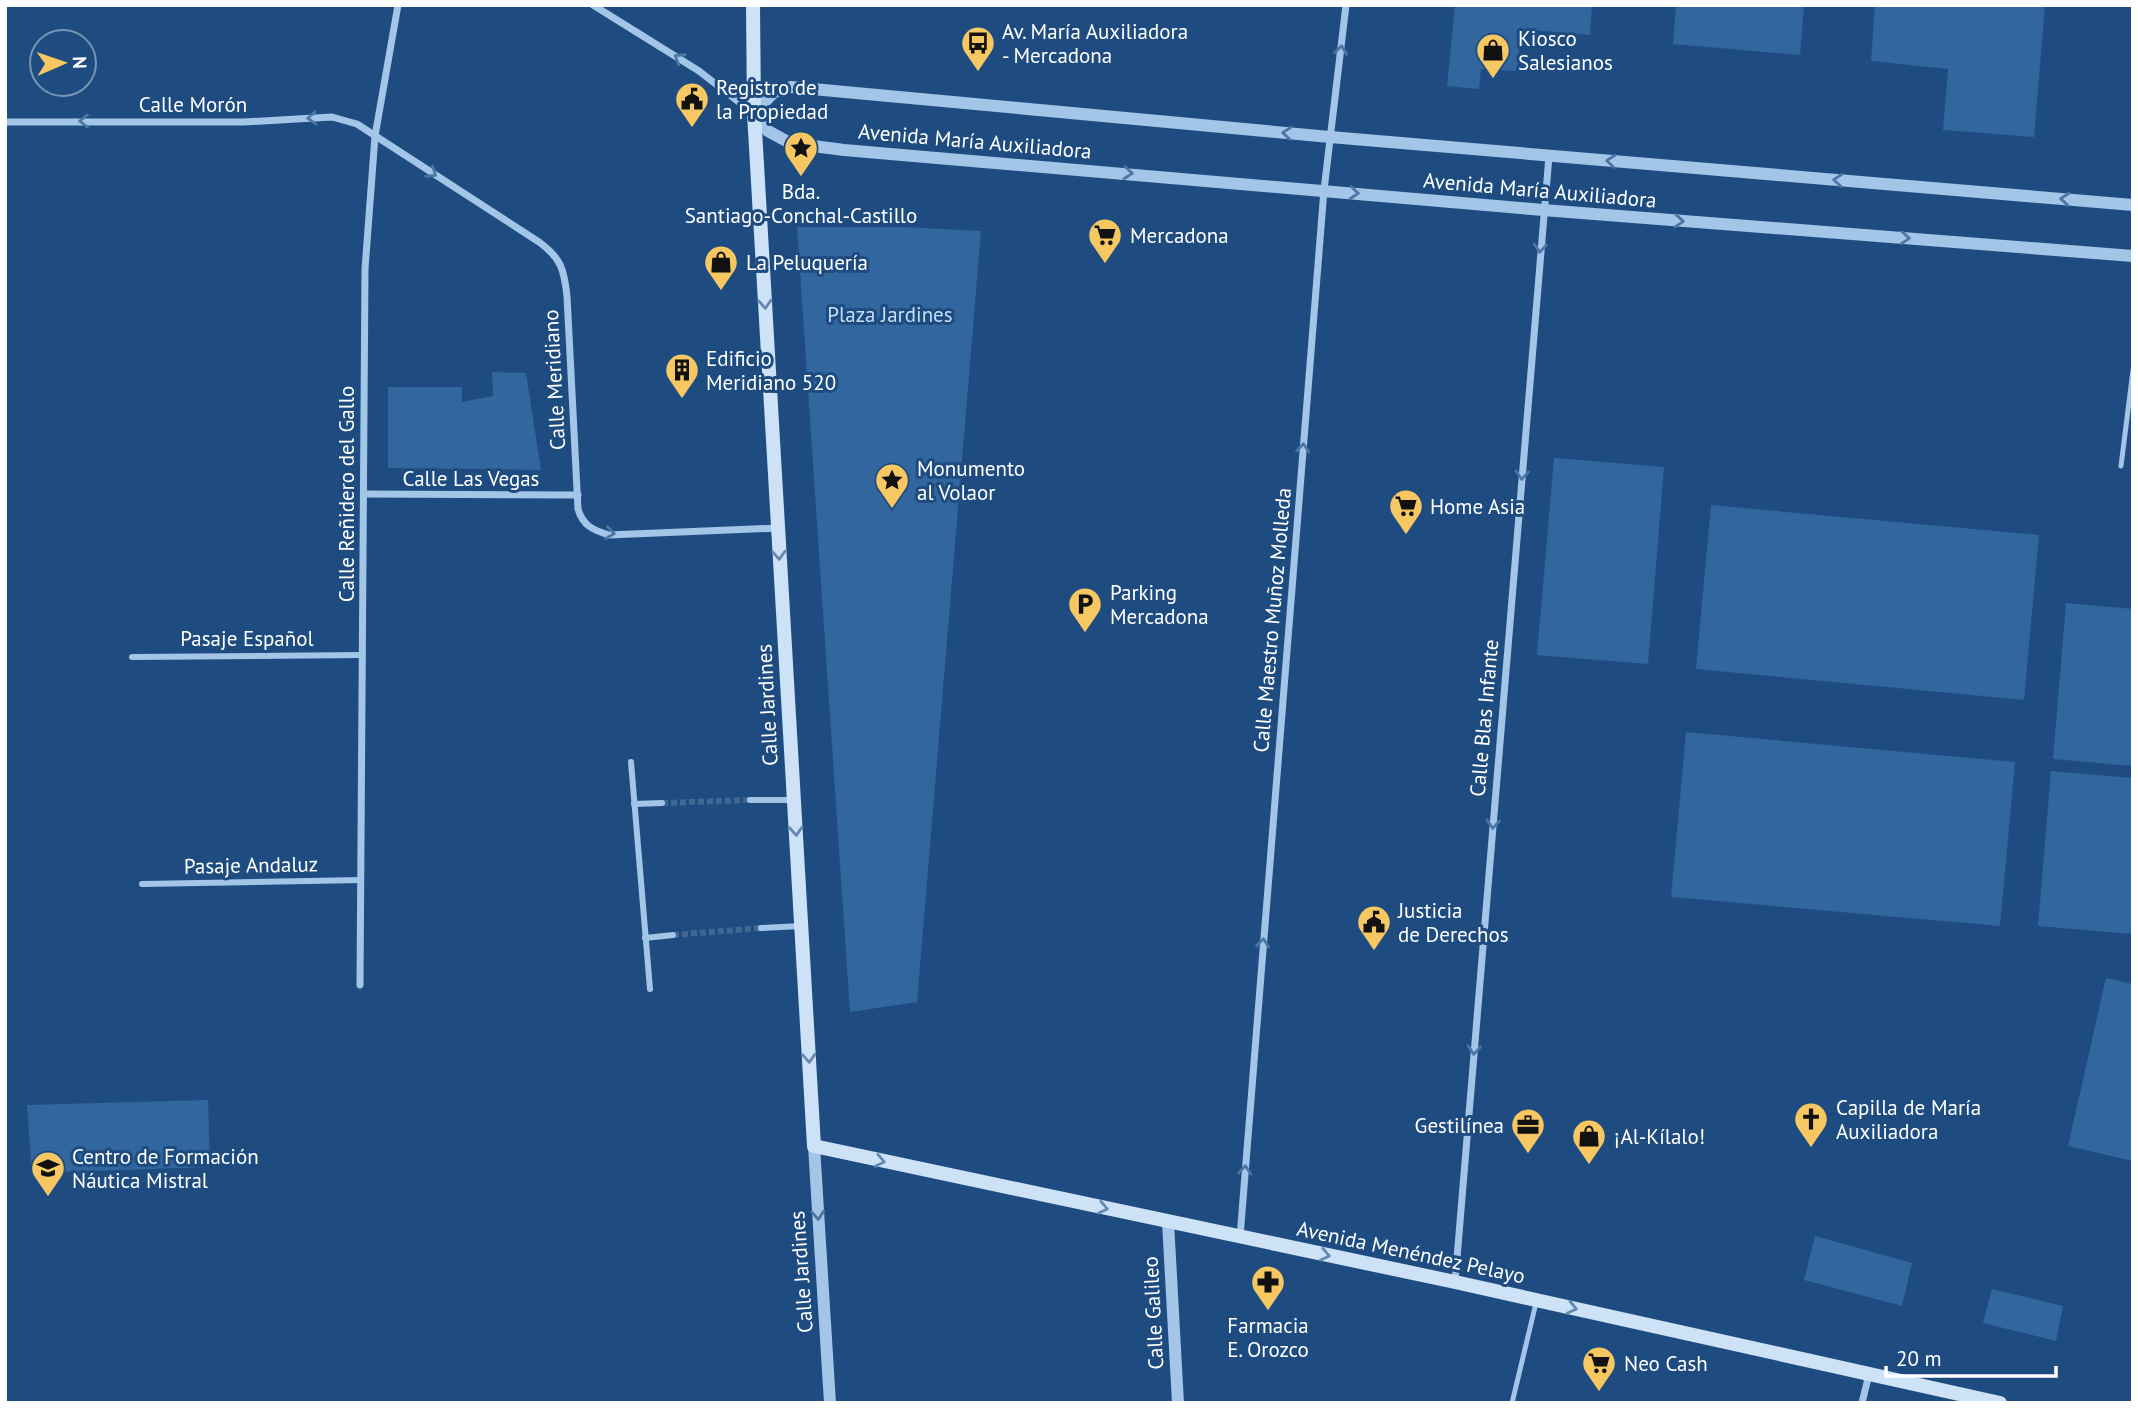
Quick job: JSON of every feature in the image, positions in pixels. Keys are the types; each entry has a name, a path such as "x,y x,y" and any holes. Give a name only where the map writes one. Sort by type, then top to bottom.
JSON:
{"main road":[{"name":"Calle Jardines","path":"753,5 754,113 814,1146"},
{"name":"Avenida Menéndez Pelayo","path":"814,1146 1455,1282 2000,1403"}],"street":[{"name":"Calle Reñidero del Gallo","path":"360,985 365,269 375,136 398,5"},
{"path":"593,5 699,71 754,113"},
{"name":"Calle Maestro Muñoz Molleda","path":"1240,1238 1324,190 1346,5"},
{"name":"Avenida María Auxiliadora","path":"2133,205 1331,138 791,87 774,92 754,113 768,131 790,143 817,146 1543,210 2133,256"},
{"name":"Calle Morón","path":"5,122 244,122 332,117 357,124 375,136"},
{"name":"Calle Meridiano","path":"375,136 551,250 558,260 564,272 567,296 578,495 582,520 588,527 609,535 778,528"},
{"name":"Calle Blas Infante","path":"1455,1282 1549,156"},
{"name":"Calle Las Vegas","path":"364,494 578,495"},
{"name":"Pasaje Español","path":"132,657 363,655"},
{"path":"631,762 650,989"},
{"path":"750,800 794,800"},
{"path":"634,804 662,803"},
{"name":"Pasaje Andaluz","path":"142,884 361,880"},
{"path":"761,928 801,926"},
{"path":"645,938 673,935"},
{"name":"Calle Jardines","path":"814,1146 830,1403"},
{"name":"Calle Galileo","path":"1168,1222 1178,1403"},
{"path":"1862,1403 1869,1374"}],"lane":[{"path":"2121,466 2133,370"},
{"path":"1512,1403 1537,1300"}],"green space":[{"path":"1455,5 1592,5 1590,35 1521,29 1517,71 1481,69 1479,89 1447,86"},
{"path":"1676,5 1804,5 1800,55 1673,44"},
{"path":"1875,5 2045,5 2034,137 1943,130 1948,69 1871,61"},
{"name":"Plaza Jardines","path":"797,227 904,227 981,231 917,1002 850,1012"},
{"path":"492,372 526,373 541,470 388,468 388,387 462,387 462,402 493,396"},
{"path":"1554,458 1664,467 1648,664 1537,655"},
{"path":"1711,505 2039,535 2024,700 1696,669"},
{"path":"2066,603 2133,609 2133,766 2053,759"},
{"path":"1686,732 2015,762 2000,926 1671,897"},
{"path":"2051,771 2133,778 2133,934 2038,926"},
{"path":"2106,978 2133,984 2133,1161 2068,1146"},
{"path":"208,1100 210,1167 32,1173 27,1105"},
{"path":"1815,1236 1912,1263 1902,1306 1804,1280"},
{"path":"1992,1289 2063,1306 2056,1341 1983,1323"}],"tunnel":[{"path":"662,803 750,800"},
{"path":"673,935 761,928"}],"place":[{"name":"Av. María Auxiliadora - Mercadona","path":"978,73"},
{"name":"Kiosco Salesianos","path":"1493,80"},
{"name":"Registro de la Propiedad","path":"692,129"},
{"name":"Bda. Santiago-Conchal-Castillo","path":"801,178"},
{"name":"Mercadona","path":"1105,265"},
{"name":"La Peluquería","path":"721,292"},
{"name":"Edificio Meridiano 520","path":"682,400"},
{"name":"Monumento al Volaor","path":"892,510"},
{"name":"Home Asia","path":"1406,536"},
{"name":"Parking Mercadona","path":"1085,634"},
{"name":"Justicia de Derechos","path":"1374,952"},
{"name":"Capilla de María Auxiliadora","path":"1811,1149"},
{"name":"Gestilínea","path":"1528,1155"},
{"name":"¡Al-Kílalo!","path":"1589,1166"},
{"name":"Centro de Formación Náutica Mistral","path":"48,1198"},
{"name":"Farmacia E. Orozco","path":"1268,1312"},
{"name":"Neo Cash","path":"1599,1393"}]}
